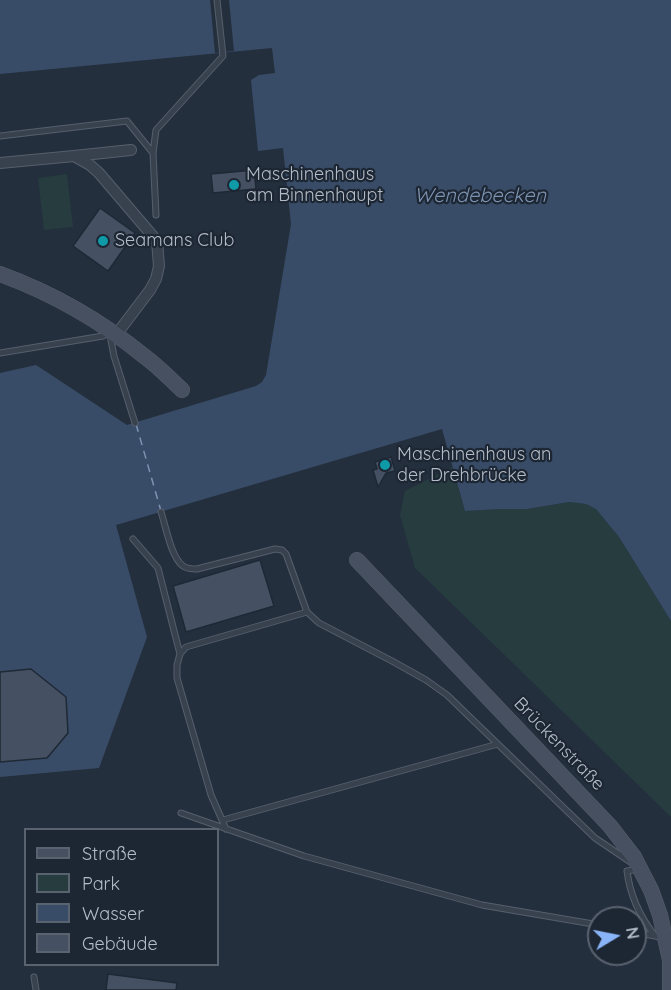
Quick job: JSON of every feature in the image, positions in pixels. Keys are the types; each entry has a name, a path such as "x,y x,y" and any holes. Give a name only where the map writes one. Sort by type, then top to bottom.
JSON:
{"street":[{"path":"0,163 131,150"},
{"path":"74,156 99,173 157,241 159,266 153,284 119,331 110,331"},
{"path":"0,274 68,304 145,356 182,390"},
{"name":"Brückenstraße","path":"357,560 610,826 634,857 651,890 661,937 670,960 670,990"}],"lane":[{"path":"156,215 153,153 156,130 223,56 218,0"},
{"path":"0,135 128,121 153,153"},
{"path":"0,354 103,336 110,331"},
{"path":"110,331 114,356 135,423"},
{"path":"161,512 176,556 181,565 188,569 197,569 275,549 282,550 286,554 307,612 319,623 426,680 454,701 595,838 640,869"},
{"path":"133,539 159,568 180,654"},
{"path":"226,829 211,795 177,678 180,654 186,647 307,612"},
{"path":"223,820 498,744"},
{"path":"181,813 304,856 482,904 587,923"},
{"path":"647,934 661,937"},
{"path":"34,977 36,990"}],"green space":[{"path":"67,174 73,227 44,230 38,178"},
{"path":"452,467 465,511 527,509 569,502 586,504 596,509 619,537 671,621 671,817 415,568 400,515 405,491"}],"water":[{"name":"Wendebecken","path":"0,0 671,0 671,621 619,537 596,509 586,504 569,502 527,509 465,511 442,429 116,525 147,637 99,768 0,777 0,373 36,365 127,425 256,386 266,375 291,224 283,148 258,151 251,80 259,75 275,73 272,48 0,74"}],"pier":[{"path":"210,0 229,0 234,51 215,53"}],"building":[{"name":"Maschinenhaus am Binnenhaupt","path":"254,170 256,189 213,193 211,174"},
{"name":"Seamans Club","path":"100,208 135,233 108,271 73,246"},
{"name":"Maschinenhaus an der Drehbrücke","path":"391,457 395,471 386,473 378,487 373,470 377,469 375,462"},
{"path":"260,560 274,606 186,632 173,586"},
{"path":"31,669 66,697 68,733 47,758 0,762 0,672"},
{"path":"108,974 177,983 176,990 106,990"}],"ferry route":[{"path":"136,424 161,511"}],"place":[{"name":"Maschinenhaus am Binnenhaupt","path":"234,185"},
{"name":"Seamans Club","path":"103,241"},
{"name":"Maschinenhaus an der Drehbrücke","path":"385,465"}]}
